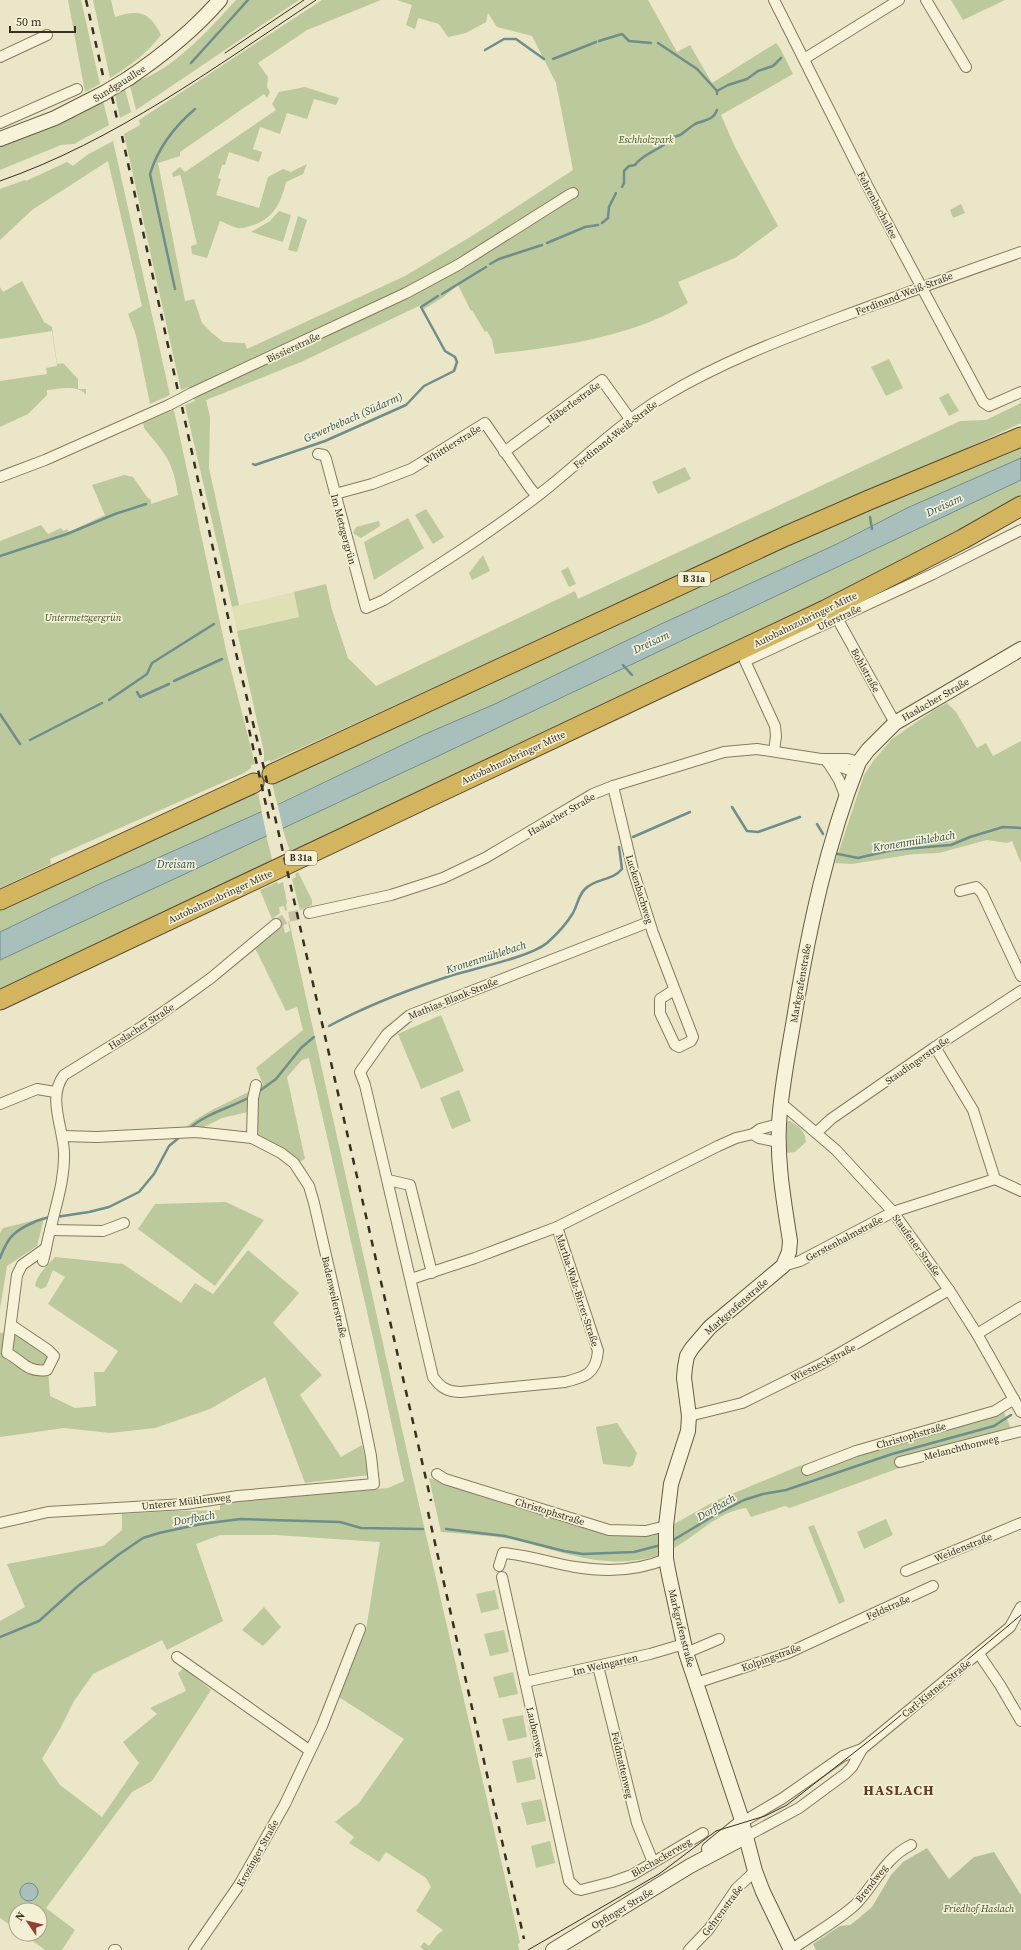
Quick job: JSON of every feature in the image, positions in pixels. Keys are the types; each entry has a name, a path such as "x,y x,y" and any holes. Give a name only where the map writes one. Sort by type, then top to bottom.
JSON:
{"highway":[{"path":"973,457 998,438 1021,427"},
{"name":"B 31a","path":"272,774 786,536 1021,437"},
{"name":"Autobahnzubringer Mitte","path":"0,1000 825,610 963,539 1021,506"},
{"path":"963,539 1002,528 1021,519"},
{"path":"0,900 254,783"}],"street":[{"name":"Sundgauallee","path":"0,139 49,121 88,102 129,78 153,62 181,39 220,0"},
{"name":"Fehrenbachallee","path":"774,0 861,173 983,402 989,406 1021,392"},
{"path":"804,59 899,0"},
{"path":"926,0 966,67"},
{"path":"0,57 47,35"},
{"path":"0,123 77,89"},
{"name":"Bissierstraße","path":"0,477 52,457 168,405 406,293 458,265 569,195 573,194"},
{"name":"Ferdinand-Weiß-Straße","path":"366,608 384,600 488,532 537,496 630,419 665,396 714,368 776,342 922,286 1021,252"},
{"name":"Häberlestraße","path":"504,452 602,380 630,419"},
{"name":"Whittierstraße","path":"335,494 372,484 411,469 485,423 504,452 537,496"},
{"name":"Im Metzgergrün","path":"318,454 324,455 326,460 366,608"},
{"name":"Uferstraße","path":"774,751 776,736 775,726 745,661 933,574 1021,530"},
{"name":"Bohlstraße","path":"837,618 895,723"},
{"name":"Haslacher Straße","path":"309,913 391,895 444,878 485,858 593,794 613,786 724,752 757,749 774,751 825,762 848,759 857,767 868,750 895,723 1021,649"},
{"path":"825,762 839,780 846,798"},
{"name":"Markgrafenstraße","path":"791,1950 763,1892 755,1871 741,1822 685,1649 666,1543 671,1484 688,1431 689,1416 684,1367 692,1348 710,1327 783,1266 789,1252 790,1241 780,1178 779,1124 784,1077 812,918 830,847 857,767"},
{"name":"Luckenbachweg","path":"613,786 633,870 649,922 693,1037 691,1040 679,1047 675,1045 659,1008 660,999 674,990"},
{"path":"960,891 976,887 982,893 1021,976"},
{"name":"Mathias-Blank-Straße","path":"411,1278 365,1085 360,1072 387,1034 410,1015 649,922"},
{"name":"Haslacher Straße","path":"56,1092 58,1082 64,1075 182,999 211,978 276,924"},
{"name":"Staudingerstraße","path":"817,1132 831,1119 935,1047 1021,992"},
{"path":"935,1047 973,1110 995,1179 1021,1191"},
{"path":"0,1104 37,1089 56,1092 56,1102 63,1136 64,1154 60,1194 43,1261"},
{"path":"252,1138 255,1090"},
{"name":"Staufener Straße","path":"781,1103 817,1132 852,1167 893,1212 949,1290 977,1334 1018,1406"},
{"path":"411,1278 432,1273 557,1227 718,1146 736,1138 752,1134 760,1129 779,1124"},
{"name":"Badenweilerstraße","path":"63,1136 97,1137 194,1132 252,1138 281,1153 294,1163 309,1186 362,1412 371,1456 374,1484"},
{"path":"752,1134 759,1138 779,1142"},
{"name":"Gerstenhalmstraße","path":"783,1266 800,1262 893,1212 995,1179"},
{"path":"388,1180 410,1185 432,1273"},
{"path":"51,1226 103,1231 124,1223"},
{"name":"Martha-Walz-Birrer-Straße","path":"411,1278 433,1377 438,1385 449,1392 461,1392 580,1378 592,1371 597,1360 598,1351 557,1227"},
{"path":"11,1325 48,1350 54,1356 48,1370 38,1372 28,1368 7,1353 17,1275 22,1265 46,1248"},
{"name":"Wiesneckstraße","path":"689,1416 742,1403 821,1364 949,1290"},
{"path":"977,1334 1021,1307"},
{"name":"Christophstraße","path":"807,1470 856,1451 995,1411 1018,1406"},
{"name":"Melanchthonweg","path":"900,1462 1021,1431"},
{"name":"Christophstraße","path":"437,1474 445,1479 609,1530 646,1531 666,1543"},
{"name":"Unterer Mühlenweg","path":"0,1522 48,1512 185,1504 238,1496 374,1484"},
{"name":"Weidenstraße","path":"906,1571 1021,1523"},
{"path":"499,1566 503,1553 521,1554 576,1567 632,1569 657,1563 666,1543"},
{"name":"Laubenweg","path":"502,1577 567,1874 569,1881 574,1886"},
{"name":"Feldstraße","path":"843,1627 933,1586"},
{"name":"Carl-Kistner-Straße","path":"741,1822 783,1798 842,1756 862,1749 1010,1627 1021,1607"},
{"name":"Carl-Kistner-Straße","path":"1010,1627 1021,1624"},
{"name":"Kolpingstraße","path":"696,1683 788,1653 843,1627"},
{"name":"Krozinger Straße","path":"194,1950 239,1885 285,1804 309,1750 322,1726 360,1629"},
{"name":"Im Weingarten","path":"525,1682 685,1649 719,1640"},
{"path":"979,1654 1000,1685 1021,1721"},
{"path":"177,1657 309,1750"},
{"name":"Feldmattenweg","path":"598,1666 637,1823 653,1862"},
{"name":"Carl-Kistner-Straße","path":"745,1837 799,1808 845,1774 852,1767 862,1749"},
{"name":"Opfinger Straße","path":"690,1866 741,1822"},
{"name":"Blochackerweg","path":"574,1886 581,1890 632,1875 703,1833"},
{"name":"Opfinger Straße","path":"553,1950 690,1866 745,1837"},
{"name":"Brendweg","path":"791,1950 845,1913 864,1894 886,1863 898,1851 911,1845"},
{"name":"Gehrenstraße","path":"690,1950 709,1929 736,1889 755,1871"}],"green space":[{"path":"68,0 81,0 100,84 85,92"},
{"path":"93,0 111,0 115,17 131,13 143,14 153,21 161,35 138,59 110,78"},
{"path":"209,0 214,0 192,24 127,72 186,24"},
{"path":"236,0 299,0 136,110 130,86 161,70 175,60 202,36"},
{"name":"Eschholzpark","path":"322,0 381,0 307,30 258,63 268,77 267,87 270,92 267,98 264,94 180,152 180,156 158,163 185,301 194,299 202,323 223,342 245,343 247,349 405,276 475,234 573,170 556,83 532,36 497,27 488,13 486,22 466,33 448,37 439,24 418,18 415,29 406,25 412,5 397,0 648,0 677,52 690,45 712,83 776,43 793,74 721,115 735,147 778,226 735,258 678,282 688,303 666,315 619,332 569,344 495,354 492,340 487,331 485,332 472,310 471,311 458,285 442,298 424,309 421,305 301,362 206,400 210,417 209,468 239,605 232,607 185,405 195,401 189,387 181,390 124,134 140,125 139,120"},
{"path":"951,0 1005,0 963,20"},
{"path":"305,87 339,98 336,105 314,99 307,119 287,113 280,134 260,127 253,149 262,152 259,162 229,152 225,165 222,165 218,178 221,179 216,195 259,208 268,177 283,169 291,172 307,164 303,174 286,182 282,197 275,210 265,220 241,228 234,227 220,221 207,258 192,254 191,246 197,244 181,177 180,175 173,177 172,173 180,167 185,172 276,110 272,104 279,92"},
{"path":"125,89 131,112 120,118 115,95"},
{"path":"103,101 109,125 74,144 61,145 0,170 0,144 75,114 77,116"},
{"path":"113,141 170,395 150,404 136,335 128,314 142,306 108,161 32,210 0,240 0,189 25,180 26,181 67,162 73,166 87,155"},
{"path":"961,204 965,213 953,218 950,210"},
{"path":"279,211 291,215 283,242 251,232 270,221"},
{"path":"298,216 307,220 297,252 288,250"},
{"path":"22,281 44,322 52,327 57,364 63,363 78,379 78,389 62,388 47,390 47,395 28,414 0,427 0,381 47,374 46,368 57,366 52,331 0,339 0,287 3,292"},
{"path":"889,359 903,388 886,396 871,367"},
{"path":"78,389 86,389 86,395 82,392"},
{"path":"948,393 959,411 949,416 939,398"},
{"path":"1021,403 1021,423 842,506 702,566 270,762 270,760 264,762 264,752 237,631 299,617 294,592 326,584 332,610 348,658 376,686 575,591 578,599 960,421 986,420"},
{"name":"Untermetzgergrün","path":"174,410 226,650 255,764 251,765 251,768 244,773 50,859 51,864 0,888 0,541 41,525 48,534 61,528 63,531 67,529 69,532 105,515 92,485 124,475 133,477 147,497 151,500 151,504 178,495 171,465 163,451 144,428 143,423"},
{"path":"1021,445 1021,458 907,508 837,544 661,624 495,704 423,735 277,804 272,783 706,580"},
{"path":"685,467 691,479 658,494 652,482"},
{"path":"1021,480 1021,500 892,571 291,855 282,827 434,758"},
{"path":"426,509 444,537 433,544 415,515"},
{"path":"408,518 424,548 374,580 364,542"},
{"path":"379,521 380,526 361,538 353,533 356,527"},
{"path":"483,555 490,571 472,580 469,573"},
{"path":"568,567 576,584 569,587 561,571"},
{"path":"294,592 299,617 237,631 232,607"},
{"path":"947,703 956,712 977,748 986,743 993,756 1021,741 1021,863 1012,841 1007,843 987,840 939,853 914,854 852,864 835,863 864,775 874,760 892,739 934,710"},
{"path":"257,789 262,811 0,932 0,908"},
{"path":"266,835 273,863 0,992 0,960"},
{"path":"298,872 312,900 312,905 300,910 292,879 296,877 295,874"},
{"path":"277,882 278,884 283,882 287,910 285,911 284,906 279,907 280,913 272,919 260,890"},
{"path":"289,921 414,1483 520,1943 518,1944 519,1950 424,1950 420,1947 424,1942 429,1946 437,1935 443,1930 416,1911 431,1887 426,1878 386,1852 379,1862 349,1843 354,1837 335,1822 359,1803 404,1739 339,1697 366,1630 380,1542 276,1535 220,1535 196,1544 223,1621 167,1650 162,1640 93,1674 74,1701 42,1759 60,1785 102,1817 139,1763 123,1742 157,1714 150,1708 186,1691 178,1673 184,1668 211,1690 152,1781 132,1792 48,1905 48,1902 8,1902 8,1924 0,1918 0,1621 25,1607 7,1564 103,1546 122,1530 122,1514 220,1510 220,1503 258,1498 388,1488 404,1481 309,1058 302,1060 287,1077 305,1159 299,1162 275,1145 257,1137 248,1112 222,1118 204,1127 186,1127 214,1109 263,1084 256,1068 303,1030 297,1007 286,1011 255,948 283,925 285,933 290,931"},
{"path":"441,1015 464,1071 421,1089 398,1034"},
{"path":"459,1090 471,1121 452,1129 440,1098"},
{"path":"788,1121 801,1129 806,1142 795,1152 786,1153 786,1123"},
{"path":"226,1202 264,1220 215,1286 138,1229 155,1204"},
{"path":"44,1218 37,1246 7,1266 0,1309 0,1233 3,1228"},
{"path":"248,1250 299,1293 273,1323 322,1375 300,1395 341,1457 362,1445 369,1475 305,1483 265,1377 210,1409 155,1428 110,1433 64,1428 0,1437 0,1333 13,1332 47,1356 50,1396 75,1408 96,1406 94,1372 104,1372 118,1351 48,1304 65,1277 53,1270 46,1287 41,1289 35,1286 40,1274 55,1257 123,1264 181,1303 195,1283 213,1294"},
{"path":"1001,1405 1012,1431 932,1456 790,1508 785,1506 751,1517 746,1508 733,1511 721,1516 666,1553 633,1561 595,1560 504,1538 441,1532 429,1478 609,1534 659,1531 715,1501 799,1466"},
{"path":"617,1423 637,1453 633,1465 630,1467 603,1464 596,1427"},
{"path":"886,1519 893,1535 864,1549 857,1532"},
{"path":"814,1525 845,1601 839,1604 808,1527"},
{"path":"495,1590 499,1609 481,1613 476,1594"},
{"path":"264,1607 281,1627 263,1646 242,1630"},
{"path":"504,1630 509,1652 490,1656 484,1634"},
{"path":"513,1672 518,1694 499,1698 493,1677"},
{"path":"523,1715 527,1737 508,1741 502,1719"},
{"path":"531,1757 536,1779 517,1783 512,1761"},
{"path":"541,1799 546,1821 527,1825 521,1803"},
{"path":"550,1841 555,1863 536,1868 531,1846"},
{"name":"Friedhof Haslach","path":"927,1848 949,1879 974,1857 994,1852 1021,1895 1021,1950 816,1950 813,1944 840,1926 850,1925 858,1919 872,1907 891,1875 903,1862"},
{"path":"48,1910 75,1930 62,1950 45,1950 34,1942 48,1942"}],"water":[{"name":"Dreisam","path":"1021,458 1021,480 434,758 0,960 0,932 95,886 283,802 423,735 495,704 661,624 837,544 907,508"},
{"path":"25,1883 33,1883 38,1888 36,1899 33,1901 25,1901 20,1896 20,1888"}],"pier":[{"path":"277,802 283,829 267,837 261,809"}],"waterway":[{"path":"191,63 248,0"},
{"path":"599,41 622,34 629,41 651,43"},
{"path":"485,50 504,39 516,39 544,59"},
{"path":"553,59 596,42"},
{"path":"658,43 697,69 717,91"},
{"name":"Gewerbebach (Südarm)","path":"717,94 717,91 728,85 747,79 758,71 773,66 781,58"},
{"path":"175,289 150,174 162,146 174,130 195,109"},
{"name":"Gewerbebach (Südarm)","path":"622,187 624,183 624,171 629,166 635,165 647,154 662,146 671,138 680,135 695,124 708,120 717,110"},
{"name":"Gewerbebach (Südarm)","path":"602,223 608,218 609,207 616,193"},
{"name":"Gewerbebach (Südarm)","path":"547,243 585,227 598,225"},
{"name":"Gewerbebach (Südarm)","path":"490,264 499,259 542,245"},
{"name":"Gewerbebach (Südarm)","path":"442,294 486,267"},
{"name":"Gewerbebach (Südarm)","path":"253,464 255,465 325,441 406,405 424,386 454,371 457,362 455,357 445,351 421,307 438,296"},
{"name":"Gewerbebach (Südarm)","path":"0,556 67,534 115,514 146,504"},
{"path":"870,517 872,529"},
{"path":"109,700 147,674 152,663 214,624"},
{"path":"174,681 222,659"},
{"path":"623,665 632,675"},
{"path":"137,692 140,697 169,684"},
{"path":"30,740 102,703"},
{"path":"0,714 20,744"},
{"name":"Kronenmühlebach","path":"732,807 747,831 758,832 800,817"},
{"name":"Kronenmühlebach","path":"633,837 690,812"},
{"name":"Kronenmühlebach","path":"817,824 823,834"},
{"name":"Kronenmühlebach","path":"833,853 858,858 892,850 951,845 970,837 1003,827 1021,828"},
{"name":"Kronenmühlebach","path":"329,1026 374,1004 405,992 453,975 502,962 539,948 547,943 568,921 581,894 589,885 614,876 622,869 619,847"},
{"name":"Kronenmühlebach","path":"258,1092 276,1079 301,1048 314,1037"},
{"name":"Kronenmühlebach","path":"190,1128 211,1114 250,1097"},
{"name":"Kronenmühlebach","path":"56,1217 89,1212 109,1207 139,1192 154,1174 169,1146 181,1136"},
{"name":"Kronenmühlebach","path":"0,1258 7,1242 14,1234 31,1223 51,1217"},
{"name":"Dorfbach","path":"670,1542 715,1515 744,1500 763,1494 786,1490 892,1454 994,1426 1011,1415"},
{"name":"Dorfbach","path":"0,1637 39,1621 78,1586 118,1555 143,1538 159,1533 201,1524 241,1519 340,1522 361,1528 423,1529"},
{"name":"Dorfbach","path":"446,1529 505,1536 564,1551 583,1554 634,1552 661,1545"}],"tunnel":[{"path":"276,924 288,917 309,913"}],"tram line":[{"path":"225,53 304,0"},
{"path":"0,181 84,145 124,124 202,76 316,0"},
{"path":"528,1950 659,1874 716,1831 765,1816 787,1805 883,1730 1021,1615"}],"railway":[{"path":"86,0 104,80"},
{"path":"112,97 117,119"},
{"path":"122,136 178,391"},
{"path":"182,407 235,649 262,760 431,1501"},
{"path":"246,716 270,823"},
{"path":"428,1512 524,1939"}],"district":[{"name":"HASLACH","path":"899,1790"}]}
